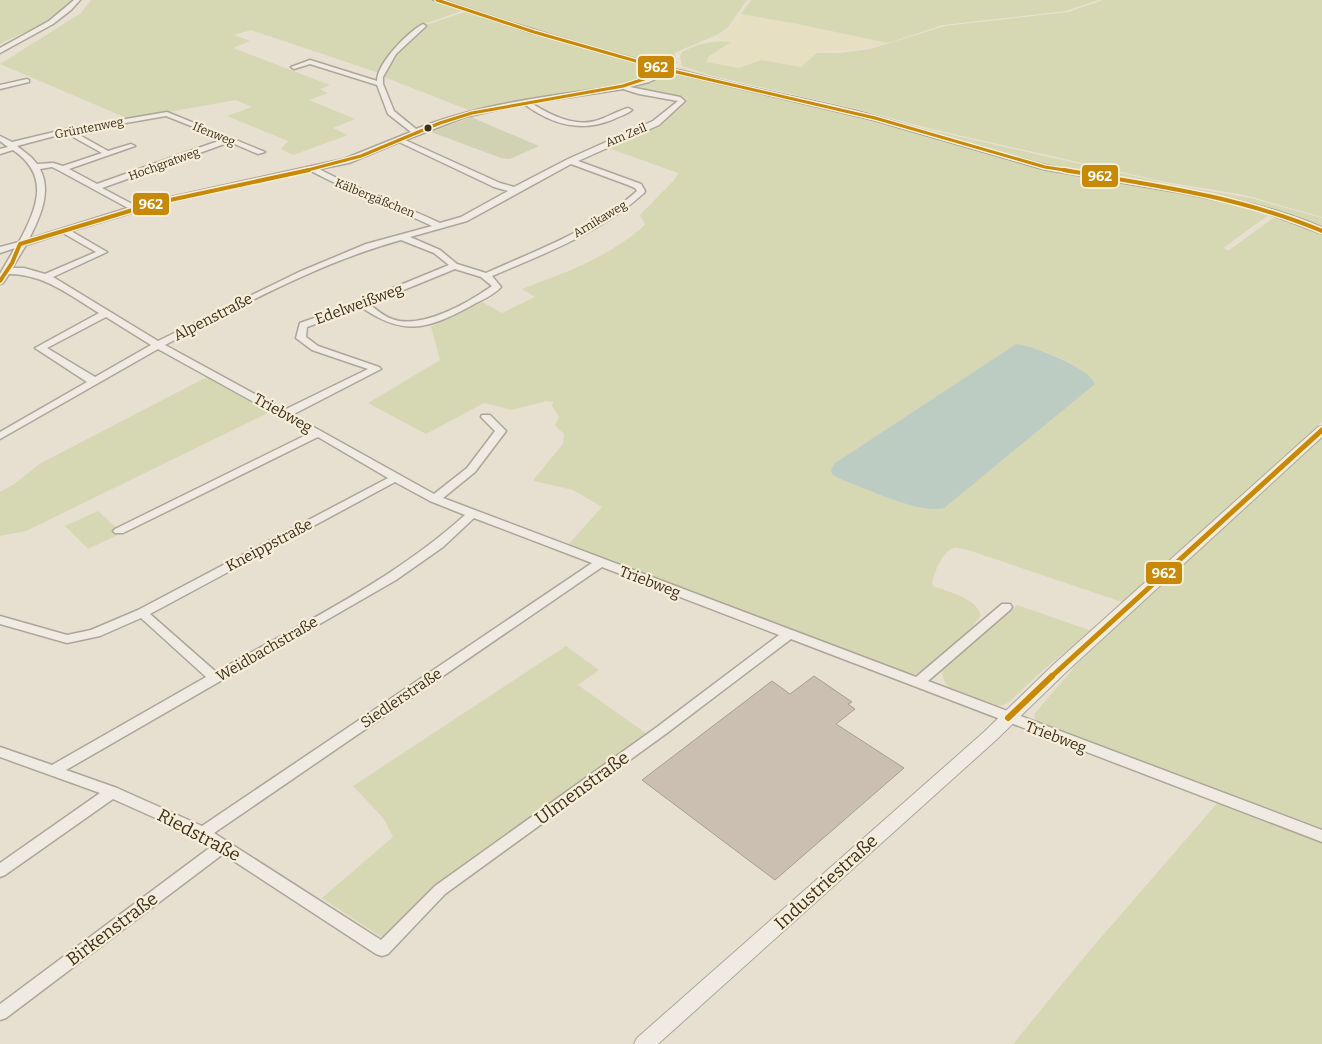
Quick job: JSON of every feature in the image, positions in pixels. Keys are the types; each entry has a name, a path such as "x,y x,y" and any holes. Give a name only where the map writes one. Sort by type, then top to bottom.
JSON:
{"street":[{"path":"0,51 47,25 59,17 77,0"},
{"path":"437,0 500,21 671,70 878,120 1044,167 1087,176 1235,200 1292,218 1322,231"},
{"path":"415,132 391,112 380,84 380,77 388,62 401,45 423,26"},
{"path":"294,66 310,62 380,84"},
{"path":"0,250 135,209 192,194 313,169 369,154 415,132 462,115 525,102 626,88 647,82 671,70"},
{"path":"0,87 27,81"},
{"name":"Am Zeil","path":"438,226 464,219 571,161 656,123 682,101 678,98 626,88"},
{"path":"525,102 557,118 579,125 595,122 628,110"},
{"name":"Grüntenweg","path":"0,152 13,146 67,131 167,114"},
{"name":"Ifenweg","path":"167,114 260,152"},
{"path":"67,131 108,154"},
{"path":"0,138 27,157 35,167 42,185 39,208 0,281"},
{"name":"Hochgratweg","path":"97,187 229,140"},
{"path":"400,140 497,184 515,190"},
{"path":"63,169 131,146"},
{"name":"Arnikaweg","path":"486,276 562,242 597,223 633,199 641,191 638,186 571,161"},
{"path":"35,167 53,165 63,169 135,209"},
{"name":"Kälbergäßchen","path":"313,169 349,188 401,208 438,226"},
{"name":"Alpenstraße","path":"0,436 158,345 302,274 369,246 438,226"},
{"path":"46,277 102,252 63,230"},
{"path":"362,304 393,322 414,325 430,322 497,287 495,282 486,276 454,266 449,259 400,236"},
{"name":"Edelweißweg","path":"285,414 376,369 314,348 302,338 303,325 362,304 454,266"},
{"name":"Triebweg","path":"7,271 24,271 46,277 158,345 285,414 434,499 1322,836"},
{"path":"95,382 40,348 105,314"},
{"path":"434,499 471,470 501,432 486,417"},
{"name":"Industriestraße","path":"644,1044 1008,718 1058,669 1322,430"},
{"path":"119,531 318,433"},
{"name":"Kneippstraße","path":"0,620 67,639 78,639 100,632 142,613 395,478"},
{"name":"Weidbachstraße","path":"53,771 216,679 392,576 439,544 472,514"},
{"name":"Siedlerstraße","path":"203,833 600,562"},
{"path":"919,682 1006,606"},
{"path":"142,613 216,679"},
{"name":"Ulmenstraße","path":"382,949 440,890 662,730 789,634"},
{"name":"Riedstraße","path":"0,752 112,792 203,833 382,949"},
{"path":"0,871 112,792"},
{"name":"Birkenstraße","path":"0,1013 224,845"}],"shaded area":[{"path":"741,14 888,43 856,50 819,52 801,67 761,60 739,68 706,62 709,56 732,41 715,39 728,30"},
{"path":"1016,344 1047,353 1073,365 1091,378 1095,384 944,508 921,508 907,504 832,474 831,470 835,463"}],"green space":[{"path":"0,0 73,0 66,8 49,20 0,44"},
{"path":"91,0 432,0 461,11 419,26 391,52 379,73 251,30 234,35 250,41 233,48 330,85 320,89 328,93 309,100 355,119 333,128 348,135 293,155 281,149 288,141 227,116 252,107 236,100 129,119 0,64 81,13"},
{"path":"448,0 747,0 728,27 719,34 674,53 677,63 671,68 508,22 450,3"},
{"path":"751,0 1098,0 1066,11 943,25 888,43 741,14"},
{"path":"1103,0 1322,0 1322,217 1245,195 1166,182 932,129 857,109 709,75 682,66 680,56 682,52 699,45 712,42 731,42 709,56 706,62 739,68 761,60 801,67 817,53 840,53 870,49 945,26 1068,12"},
{"path":"465,12 651,67 655,70 655,73 635,84 471,111 384,77 396,55 426,25"},
{"path":"682,68 718,79 861,111 925,129 1174,185 1250,198 1322,218 1322,229 1269,208 1225,196 1054,167 797,99 677,70"},
{"path":"682,75 862,117 1041,168 1102,180 1188,193 1243,205 1270,214 1223,248 1228,251 1276,216 1322,234 1322,422 1122,602 971,551 958,548 950,550 943,557 937,568 932,582 933,586 962,596 974,605 981,616 969,630 921,672 912,675 567,546 602,507 573,490 534,481 563,444 564,434 555,425 559,417 552,406 553,402 546,401 512,410 484,403 426,434 368,403 440,360 431,327 482,302 502,313 535,297 522,289 586,263 616,247 645,225 640,215 676,178 678,173 608,148 661,122 688,99 635,88 668,76","holes":["1016,344 1068,362 1095,381 835,463"]},
{"path":"472,117 539,146 510,159 501,158 431,132"},
{"path":"207,377 270,412 26,531 0,536 0,492 14,484 41,463"},
{"path":"1322,436 1322,1044 1013,1044 1085,956 1220,800 1039,723 1034,718 1035,713 1079,662"},
{"path":"98,511 122,533 88,549 65,526"},
{"path":"1017,605 1092,631 1044,669 1008,703 997,707 962,696 948,687 942,671"},
{"path":"566,646 599,670 578,685 657,741 440,897 392,944 322,898 393,837 384,819 353,786"}],"building":[{"path":"814,676 852,702 848,704 855,709 836,724 904,768 775,880 642,780 772,681 790,694"}],"transit line":[{"name":"962","path":"437,0 534,32 664,69 875,118 1045,167 1186,191 1255,206 1289,217 1322,231"},
{"name":"962","path":"0,281 12,263 20,244 78,225 197,193 303,172 345,161 377,150 440,123 472,113 497,107 623,86 671,70"},
{"name":"962","path":"1008,718 1059,669 1322,430"}]}
